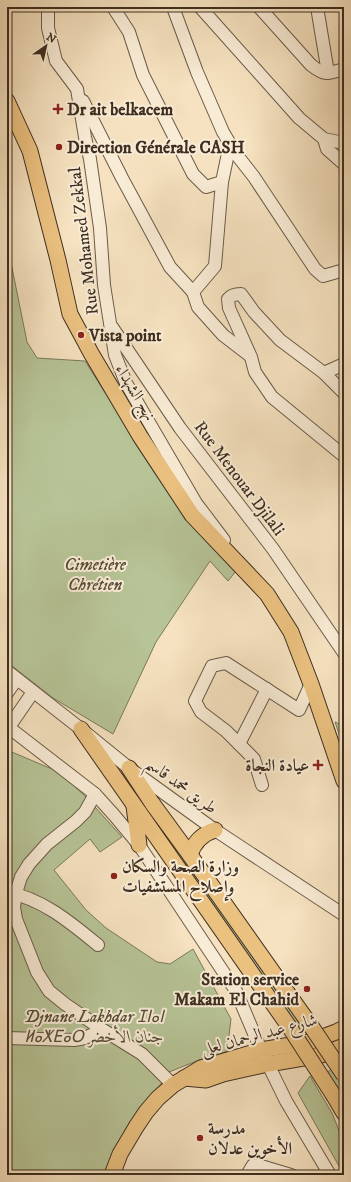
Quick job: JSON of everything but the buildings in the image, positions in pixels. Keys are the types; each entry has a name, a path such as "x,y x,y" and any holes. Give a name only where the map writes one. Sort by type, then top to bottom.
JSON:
{"main road":[{"name":"نهج الشهداء","path":"7,101 30,151 58,260 70,314 73,320 140,436 192,515 256,583"},
{"path":"256,583 266,594 292,632 344,781"},
{"path":"81,729 290,1028 344,1113"},
{"path":"124,790 126,782 133,774 344,1075"},
{"path":"133,803 139,845"},
{"path":"190,855 196,842 202,836 214,830"},
{"name":"شارع عبد الرحمان لعلى","path":"112,1175 120,1154 146,1112 158,1098 201,1068 261,1050 309,1042 344,1028"},
{"name":"شارع عبد الرحمان لعلى","path":"179,1082 206,1080 223,1074 268,1064 321,1055 344,1046"}],"street":[{"path":"39,7 48,12"},
{"path":"113,7 129,32 143,75 193,174 206,187 222,182"},
{"path":"174,7 197,72 223,132 236,154 254,177 314,269 323,276 344,270"},
{"path":"200,7 299,118 324,139 344,143"},
{"path":"259,7 311,65 321,72 328,73 344,69"},
{"path":"317,7 328,73"},
{"name":"Rue Mohamed Zekkal","path":"48,12 48,28 56,61 77,89 90,159 100,228 104,285 115,355 126,383 196,503 256,583"},
{"path":"77,89 122,178 170,267 193,292 198,307 224,335 251,357"},
{"path":"324,139 327,149 344,164"},
{"path":"193,292 215,266 222,182 230,144"},
{"path":"344,394 324,373 280,340 254,312 241,294 228,299 230,308 251,357 255,372 272,397 344,456"},
{"name":"Rue Menouar Djilali","path":"109,322 180,428 273,549 344,653"},
{"path":"324,373 344,364"},
{"path":"262,785 254,759 226,731 201,712 195,702 212,666 226,663 299,710 311,684"},
{"name":"طريق محمد قاسم","path":"7,671 81,729 133,774 214,830 344,915"},
{"path":"7,693 17,679"},
{"path":"240,744 267,689"},
{"path":"33,692 8,727 95,794 139,845 236,991 261,1050 283,1095 330,1175"},
{"path":"95,794 85,812 47,844 29,864 11,893 16,919 37,972 49,990 65,1004 142,1054 179,1082"},
{"path":"11,893 38,902 69,921 98,945"},
{"path":"7,1038 74,1040 85,1038 100,1028"},
{"path":"247,1175 253,1165 291,1175"}],"green space":[{"name":"Cimetière Chrétien","path":"7,243 27,342 37,358 85,361 141,449 236,571 228,581 210,561 156,642 113,734 53,698 7,662"},
{"path":"335,722 344,726 344,748"},
{"name":"Djnane Lakhdar ⵊⵏⴰⵏ ⵍⴰⵅⴹⴰⵔ جنان الأخضر","path":"7,750 59,772 85,796 122,837 100,852 90,839 54,870 86,910 106,928 157,962 170,964 193,949 231,1019 227,1051 169,1072 129,1132 108,1175 7,1175"},
{"path":"136,791 301,1025 296,1029 133,794"},
{"path":"331,1069 344,1089 344,1100 327,1073"},
{"path":"310,1076 332,1113 344,1143 344,1175 298,1093"}],"place":[{"name":"Dr ait belkacem","path":"58,109"},
{"name":"Direction Générale CASH","path":"59,147"},
{"name":"Vista point","path":"81,335"},
{"name":"عيادة النجاة","path":"318,765"},
{"name":"وزارة الصحة والسكان وإصلاح المستشفيات","path":"114,876"},
{"name":"Station service Makam El Chahid","path":"307,989"},
{"name":"مدرسة الأخوين عدلان","path":"200,1138"}]}
